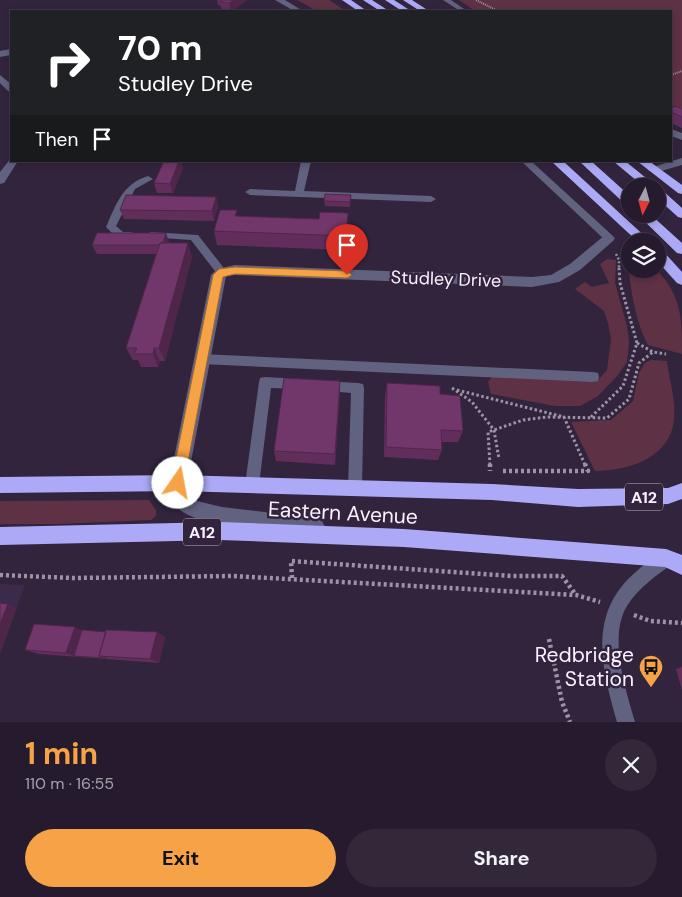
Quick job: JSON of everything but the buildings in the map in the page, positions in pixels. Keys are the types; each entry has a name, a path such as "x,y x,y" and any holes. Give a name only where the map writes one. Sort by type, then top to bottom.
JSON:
{"highway":[{"path":"346,0 361,10"},
{"path":"368,0 383,10"},
{"path":"389,0 405,10"},
{"path":"407,0 423,10"},
{"path":"557,162 635,233"},
{"path":"585,162 621,194"},
{"path":"619,162 640,178"},
{"path":"643,162 682,190"},
{"path":"666,200 682,214"},
{"path":"653,223 682,250"},
{"path":"666,263 682,280"},
{"name":"Eastern Avenue","path":"0,485 178,483 492,492 578,498 668,496 682,491"},
{"name":"Eastern Avenue","path":"0,536 220,531 404,538 674,561"}],"street":[{"path":"279,0 297,10"},
{"path":"0,78 10,88"},
{"path":"654,170 682,161"},
{"path":"0,181 11,162"},
{"name":"Studley Drive","path":"222,272 235,270 532,282 554,279 611,244"},
{"path":"222,272 216,280 178,483 181,499 192,509 222,516 404,538"}],"lane":[{"path":"446,0 462,10"},
{"path":"299,194 306,162"},
{"path":"526,162 611,244"},
{"path":"148,179 132,187 122,201 111,227 114,231 120,234 194,237 222,272"},
{"path":"250,192 431,200"},
{"path":"201,359 593,377"},
{"path":"252,485 265,382 358,388 355,488"},
{"path":"626,722 613,672 611,636 617,608 637,581 674,561"}],"path":[{"path":"476,0 496,10"},
{"path":"591,417 623,386 637,343 620,283 619,260 611,244"},
{"path":"637,343 653,352 666,354"},
{"path":"564,417 588,471 490,471 488,432 523,420 564,417 607,418 629,399 639,363 653,352"},
{"path":"453,389 564,417"},
{"path":"494,430 499,458"},
{"path":"292,578 290,562 512,576 562,576 576,595"},
{"path":"0,575 72,578 233,576 292,578 576,595 650,621 682,623"},
{"path":"549,639 562,702 570,722"}],"shaded area":[{"path":"297,0 329,0 344,10 315,10"},
{"path":"459,0 682,0 682,117 672,116 672,10 474,10"},
{"path":"607,259 616,260 615,283 627,326 629,342 627,362 618,375 598,396 580,406 555,406 491,394 488,382 492,377 598,380 607,370 611,339 604,311 575,289 585,282 592,287 609,283 600,264"},
{"path":"630,278 664,278 679,308 682,330 682,354 648,345 639,323"},
{"path":"651,360 667,361 674,404 674,419 671,432 665,444 646,460 634,465 595,471 571,422 611,420 633,401 639,373 645,363"},
{"path":"149,500 156,510 156,516 151,520 58,524 0,524 0,501"},
{"path":"0,584 25,585 0,652"}],"place":[{"name":"Redbridge Station","path":"651,688"}],"route":[{"path":"178,483 218,275 227,270 347,275"}]}
